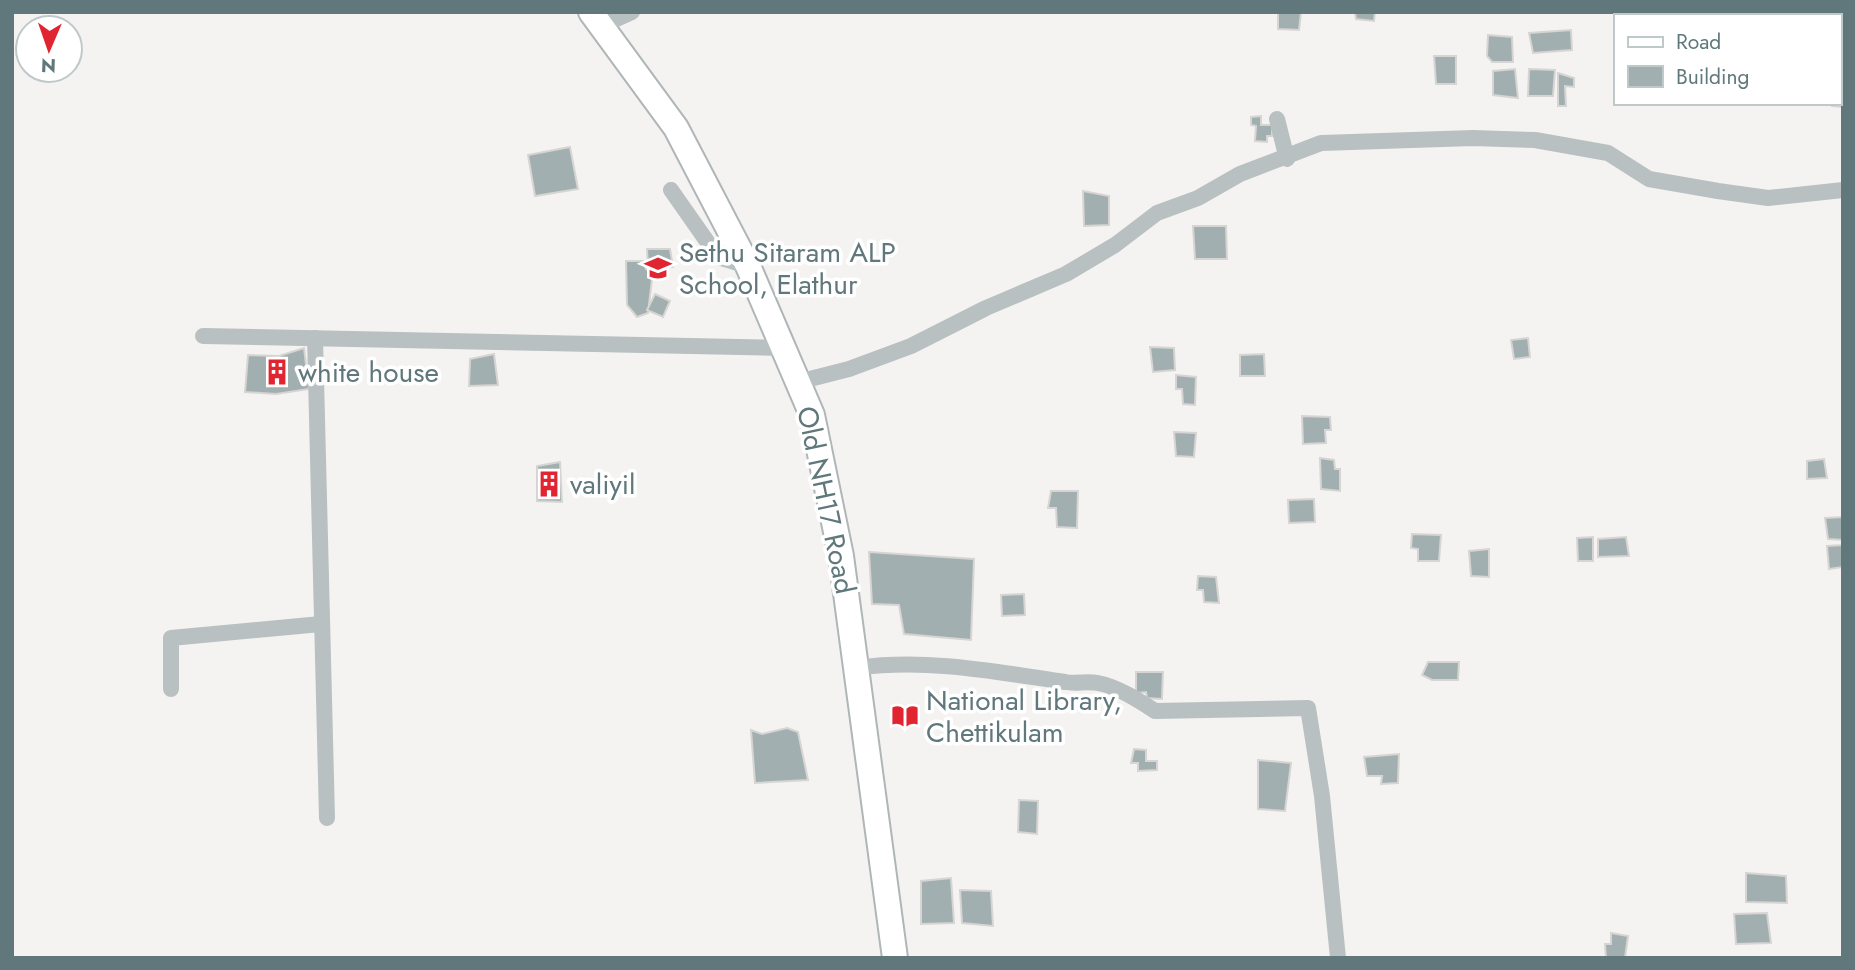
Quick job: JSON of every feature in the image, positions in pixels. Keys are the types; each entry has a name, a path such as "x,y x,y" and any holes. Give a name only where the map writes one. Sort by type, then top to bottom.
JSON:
{"main road":[{"name":"Old NH17 Road","path":"596,19 676,128 748,266 812,415 841,556 895,958"}],"street":[{"path":"596,19 632,12"},
{"path":"1277,119 1287,159"},
{"path":"798,382 849,369 911,346 986,308 1066,274 1115,245 1157,213 1198,198 1240,174 1287,159 1321,143 1473,138 1535,140 1608,153 1649,178 1718,191 1768,198 1843,190"},
{"path":"671,190 718,257 748,266"},
{"path":"203,336 784,348"},
{"path":"315,338 327,818"},
{"path":"171,689 171,638 321,624"},
{"path":"858,668 891,663 932,665 1068,682 1097,683 1134,698 1155,711 1308,708 1322,796 1338,958"}],"building":[{"path":"1278,12 1301,12 1299,30 1278,29"},
{"path":"1350,12 1375,12 1374,21 1356,19 1355,13"},
{"path":"1571,30 1572,50 1533,53 1529,33"},
{"path":"1488,35 1512,37 1513,62 1492,62 1487,56"},
{"path":"1434,56 1456,56 1456,84 1436,84"},
{"path":"1841,61 1843,107 1832,105 1841,105"},
{"path":"1515,69 1518,98 1493,95 1493,71"},
{"path":"1529,69 1555,70 1553,96 1528,96"},
{"path":"1558,73 1574,78 1574,87 1565,86 1566,106 1558,106"},
{"path":"1261,116 1261,125 1272,125 1272,136 1267,136 1267,142 1255,141 1256,126 1251,125 1251,117"},
{"path":"570,147 578,189 535,196 528,155"},
{"path":"1083,191 1109,196 1109,225 1084,226"},
{"path":"1193,226 1226,226 1227,259 1195,259"},
{"path":"647,249 670,249 673,267 648,267"},
{"path":"626,261 643,261 646,269 653,270 648,313 637,317 627,305"},
{"path":"655,294 670,301 663,317 647,310"},
{"path":"1528,338 1530,357 1514,359 1511,340"},
{"path":"1150,347 1174,348 1175,370 1153,372"},
{"name":"white house","path":"304,348 309,389 276,394 245,392 248,355 279,356"},
{"path":"494,354 498,385 469,386 470,359"},
{"path":"1264,354 1265,376 1240,376 1240,355"},
{"path":"1176,375 1196,377 1195,405 1183,404 1182,389 1176,389"},
{"path":"1302,416 1330,417 1331,430 1325,430 1326,443 1303,444"},
{"path":"1174,432 1196,433 1194,457 1176,456"},
{"path":"1320,458 1334,460 1335,469 1340,469 1340,491 1321,489"},
{"path":"1824,459 1827,478 1807,479 1807,461"},
{"name":"valiyil","path":"560,462 562,502 537,501 537,466"},
{"path":"1051,491 1078,491 1077,528 1057,527 1056,508 1048,508"},
{"path":"1314,499 1315,522 1289,523 1288,500"},
{"path":"1843,517 1843,540 1828,539 1825,518"},
{"path":"1412,534 1441,535 1439,561 1418,561 1418,549 1411,548"},
{"path":"1593,537 1593,561 1578,561 1577,538"},
{"path":"1626,537 1629,556 1598,557 1598,539"},
{"path":"1843,545 1843,567 1829,569 1827,546"},
{"path":"1489,549 1489,577 1471,576 1469,551"},
{"path":"869,552 974,559 971,640 904,634 899,605 872,604"},
{"path":"1198,576 1216,577 1219,603 1204,602 1203,590 1197,590"},
{"path":"1024,594 1025,615 1002,616 1001,595"},
{"path":"1428,662 1459,662 1458,680 1432,680 1422,675"},
{"path":"1136,672 1163,672 1162,699 1147,698 1146,692 1136,693"},
{"path":"787,728 798,732 808,780 755,783 751,730 762,734"},
{"path":"1134,749 1146,750 1146,761 1157,761 1157,770 1138,771 1138,763 1131,763"},
{"path":"1399,754 1398,783 1381,784 1382,776 1367,776 1364,757"},
{"path":"1258,760 1291,763 1285,811 1258,809"},
{"path":"1019,800 1038,801 1037,834 1018,832"},
{"path":"1746,873 1786,876 1787,903 1746,902"},
{"path":"951,878 954,923 921,924 921,881"},
{"path":"960,890 991,891 993,926 962,923"},
{"path":"1767,913 1771,943 1736,944 1734,914"},
{"path":"1611,933 1628,936 1625,958 1606,958 1605,944 1611,944"}],"place":[{"name":"Sethu Sitaram ALP School, Elathur","path":"658,268"},
{"name":"white house","path":"277,372"},
{"name":"valiyil","path":"549,484"},
{"name":"National Library, Chettikulam","path":"905,716"}]}
